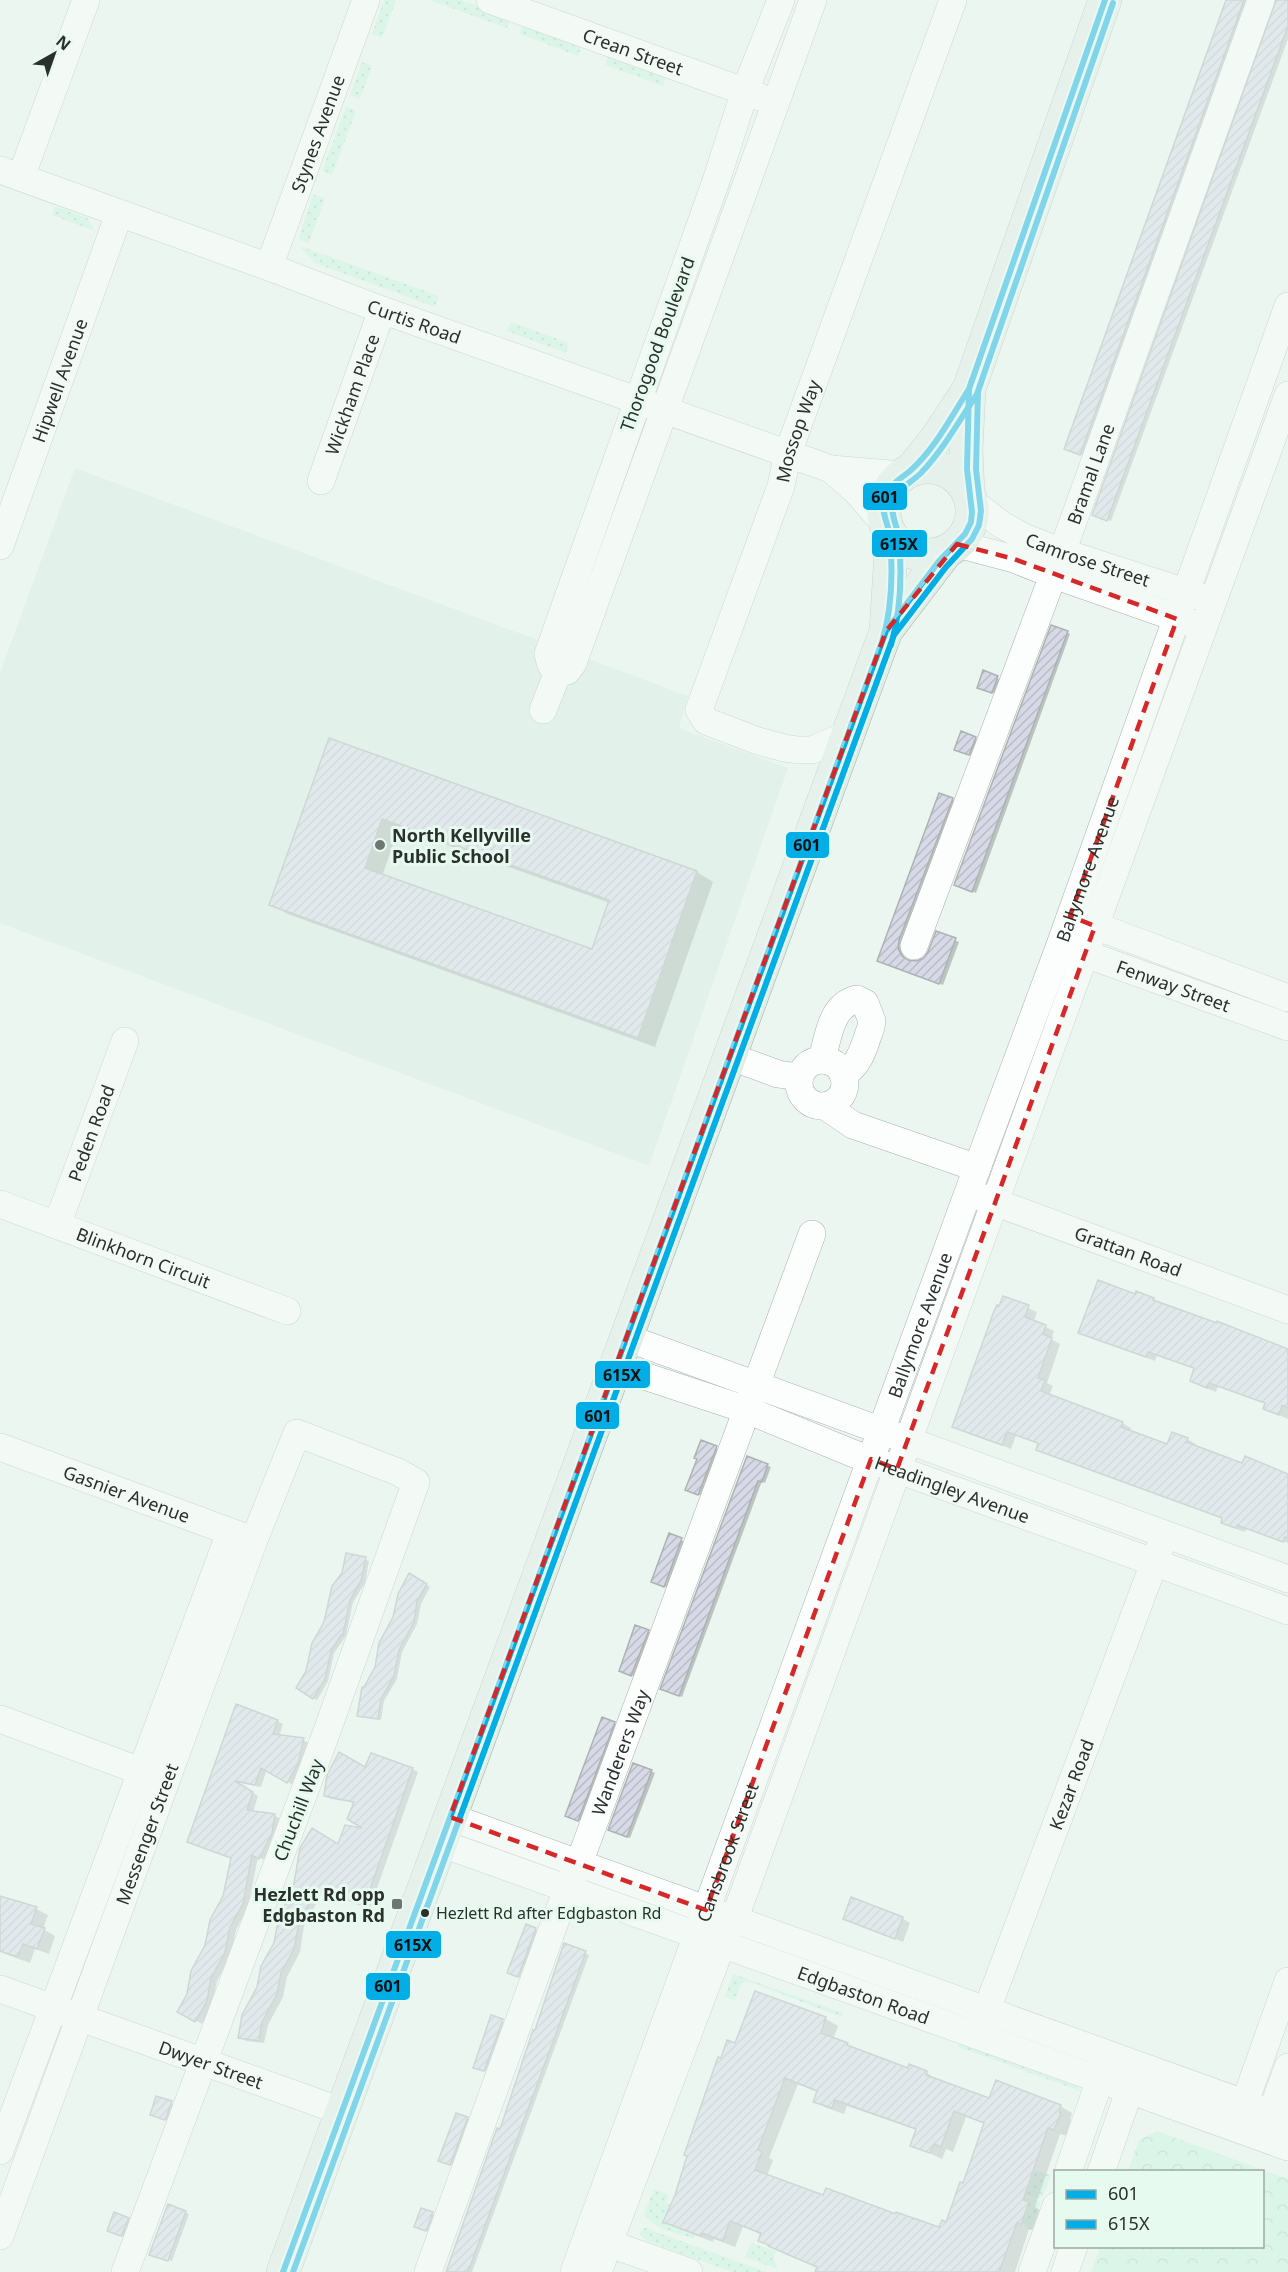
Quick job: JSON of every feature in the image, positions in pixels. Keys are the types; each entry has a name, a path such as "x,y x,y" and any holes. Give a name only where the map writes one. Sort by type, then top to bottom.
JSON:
{"main road":[{"path":"283,2272 886,630 891,568 888,529 883,513 884,501 894,482 907,472 936,439 969,389 1105,0"},
{"path":"886,630 952,548 964,537 972,520 966,450 969,389"},
{"path":"907,472 930,466 940,468 957,477 970,497"},
{"path":"888,529 906,549 917,554 938,554 952,548"}],"street":[{"path":"10,173 86,0"},
{"name":"Stynes Avenue","path":"269,267 366,0"},
{"name":"Crean Street","path":"490,0 776,102"},
{"name":"Mossop Way","path":"847,735 812,750 798,750 767,743 713,724 706,721 699,710 781,486 788,453 953,0"},
{"name":"Bramal Lane","path":"914,946 1058,564 1261,0"},
{"name":"Thorogood Boulevard","path":"779,7 808,12 573,663 567,671 558,672 551,665 548,654 717,178 745,91 779,7"},
{"name":"Curtis Road","path":"10,173 382,310 831,469 907,472"},
{"name":"Hipwell Avenue","path":"0,546 119,214"},
{"name":"Ballymore Avenue","path":"880,1431 1060,945 1257,390 1277,369 1288,306"},
{"name":"Wickham Place","path":"321,481 382,310"},
{"path":"1257,390 1287,399"},
{"name":"Ballymore Avenue","path":"907,1440 1287,399"},
{"name":"Curtis Road","path":"831,469 856,491 888,529"},
{"name":"Camrose Street","path":"970,497 1002,525 1024,537 1058,564 1177,619 1203,627"},
{"name":"Camrose Street","path":"952,548 1058,564 1213,601"},
{"name":"Thorogood Boulevard","path":"543,710 558,672"},
{"name":"Fenway Street","path":"1070,916 1288,998"},
{"name":"Fenway Street","path":"1060,945 1288,1027"},
{"name":"Peden Road","path":"57,1226 125,1041"},
{"path":"729,1056 778,1074 799,1077"},
{"path":"808,1064 833,1067 844,1082 841,1095 837,1100 825,1106 817,1106 804,1098 800,1092 799,1077 808,1064"},
{"name":"Grattan Road","path":"825,1106 853,1125 972,1180 995,1203 1288,1310"},
{"name":"Blinkhorn Circuit","path":"0,1204 287,1311"},
{"name":"Wanderers Way","path":"428,2272 812,1234"},
{"name":"Headingley Avenue","path":"622,1353 758,1385 1288,1579"},
{"name":"Headingley Avenue","path":"622,1353 747,1410 870,1459 1288,1611"},
{"name":"Carisbrook Street","path":"574,2272 598,2240 710,1940 706,1910 880,1431"},
{"name":"Chuchill Way","path":"125,2272 327,1731 416,1482 398,1472 297,1433"},
{"name":"Messenger Street","path":"0,2151 54,2009 154,1776 242,1536 297,1433"},
{"name":"Carisbrook Street","path":"710,1940 734,1920 907,1440"},
{"name":"Gasnier Avenue","path":"0,1448 242,1536"},
{"name":"Kezar Road","path":"976,2036 1165,1534"},
{"path":"0,1719 154,1776"},
{"name":"Messenger Street","path":"0,2236 81,2019 154,1776"},
{"name":"Edgbaston Road","path":"445,1830 573,1877 710,1940 1288,2147"},
{"name":"Edgbaston Road","path":"573,1877 706,1910 1280,2116"},
{"path":"1235,2128 1288,1981"},
{"name":"Dwyer Street","path":"0,1989 341,2111"},
{"path":"1069,2170 1109,2055"},
{"path":"1102,2170 1138,2065"},
{"path":"1263,2138 1280,2116 1288,2067"},
{"path":"1032,2272 1054,2211"},
{"path":"598,2240 689,2272"},
{"name":"Carisbrook Street","path":"598,2240 598,2272"},
{"path":"1065,2272 1074,2248"}],"highlighted area":[{"path":"957,544 1014,559 1177,619 1070,916 1095,926 995,1203 897,1469 871,1459 706,1910 450,1817 886,631"}],"shaded area":[{"name":"North Kellyville Public School","path":"75,468 688,696 679,728 788,768 649,1166 0,923 0,673"}],"green space":[{"path":"384,0 396,0 382,38 372,34"},
{"path":"429,0 461,0 511,18 507,28"},
{"path":"523,23 582,44 578,56 520,34"},
{"path":"609,54 667,75 663,86 605,65"},
{"path":"362,62 372,66 360,99 350,95"},
{"path":"346,107 356,111 332,175 322,171"},
{"path":"313,194 325,199 309,243 300,240 299,237"},
{"path":"55,206 87,218 95,231 52,215"},
{"path":"301,248 439,296 435,307 312,262 313,260"},
{"path":"511,322 569,343 566,353 507,331"},
{"path":"733,1974 843,2013 842,2017 747,1981 741,1984 735,2000 725,1997"},
{"path":"959,2043 1077,2086 1083,2092 958,2047"},
{"path":"1157,2131 1263,2170 1128,2170 1139,2140"},
{"path":"1035,2170 1051,2175 1043,2196 1038,2199 1026,2195 1026,2197 1041,2202 1031,2231 1023,2223 1029,2202 1018,2198 1022,2188 1027,2189"},
{"path":"1264,2170 1288,2179 1288,2272 1091,2272 1100,2248 1264,2248"},
{"path":"654,2189 669,2195 666,2203 670,2205 663,2222 696,2234 694,2239 654,2224 644,2214"},
{"path":"646,2227 767,2272 732,2272 647,2241 639,2233"},
{"path":"751,2242 775,2251 777,2269 745,2257"}],"building":[{"path":"1226,0 1244,0 1080,455 1064,449"},
{"path":"1276,0 1288,0 1288,26 1107,521 1092,515"},
{"path":"1051,625 1068,631 972,892 954,885"},
{"path":"983,670 998,676 992,693 977,688"},
{"path":"961,731 976,737 969,755 954,750"},
{"path":"329,738 697,871 638,1038 269,905","holes":["382,819 609,900 592,949 365,868"]},
{"path":"939,793 953,798 899,940 898,948 902,956 908,960 917,961 924,958 928,952 936,931 956,938 939,984 877,961"},
{"path":"1098,1280 1135,1294 1136,1291 1154,1298 1153,1300 1217,1323 1217,1321 1288,1349 1288,1408 1282,1405 1279,1415 1263,1409 1265,1403 1209,1383 1207,1388 1190,1381 1194,1368 1148,1352 1146,1357 1078,1333"},
{"path":"1003,1296 1029,1305 1025,1317 1046,1325 1043,1334 1052,1338 1038,1378 1045,1380 1041,1391 1123,1422 1121,1427 1167,1444 1172,1432 1188,1438 1186,1442 1242,1463 1245,1456 1288,1474 1288,1538 1285,1537 1283,1542 1237,1525 1236,1528 1221,1523 1222,1518 1036,1450 1038,1443 1007,1432 1002,1445 952,1427 994,1311"},
{"path":"701,1440 717,1446 698,1495 685,1490 697,1459 694,1458"},
{"path":"747,1456 768,1464 762,1482 758,1481 679,1696 660,1689"},
{"path":"669,1533 682,1538 664,1587 651,1582"},
{"path":"346,1553 366,1557 361,1581 350,1600 343,1635 331,1651 325,1679 313,1699 296,1688 306,1671 312,1643 324,1622 332,1586 342,1573"},
{"path":"409,1573 427,1584 417,1601 414,1622 399,1650 394,1676 381,1699 378,1719 357,1716 362,1687 375,1667 379,1643 393,1617 398,1594"},
{"path":"635,1625 649,1630 631,1676 619,1671"},
{"path":"236,1704 278,1720 273,1734 304,1738 298,1764 287,1783 261,1768 255,1785 235,1781 253,1792 247,1810 275,1814 272,1833 259,1859 252,1855 243,1904 230,1927 225,1953 211,1978 207,2001 195,2022 177,2012 187,1994 191,1971 205,1945 210,1920 223,1896 231,1858 187,1842"},
{"path":"602,1717 615,1722 578,1821 565,1816"},
{"path":"339,1752 365,1767 371,1753 413,1768 364,1906 317,1889 299,1923 294,1949 281,1973 277,1994 262,2022 259,2041 238,2038 242,2015 257,1987 261,1966 274,1943 279,1916 293,1889 300,1848 312,1828 338,1844 345,1825 362,1828 347,1819 354,1802 324,1796 327,1775"},
{"path":"633,1763 652,1770 627,1837 608,1830"},
{"path":"0,1896 37,1907 31,1924 45,1928 37,1949 23,1944 18,1957 0,1951"},
{"path":"851,1897 903,1917 895,1939 843,1919"},
{"path":"526,1924 536,1928 518,1977 507,1973"},
{"path":"564,1943 586,1951 579,1971 468,2272 446,2272 497,2128 500,2129"},
{"path":"755,1991 826,2017 821,2033 908,2068 909,2064 927,2071 926,2075 989,2098 996,2080 1061,2105 1059,2112 1061,2113 1054,2130 1048,2128 1023,2200 1029,2202 1021,2224 1017,2223 999,2272 815,2272 817,2267 758,2241 761,2233 730,2221 723,2241 702,2233 701,2236 663,2222 675,2195 687,2156 684,2155 718,2057 721,2058 727,2040 735,2043","holes":["785,2078 817,2091 813,2102 832,2108 835,2100 916,2129 910,2146 930,2153 934,2144 941,2147 954,2111 984,2123 963,2183 960,2182 946,2222 942,2220 939,2227 826,2188 823,2195 755,2170 762,2152 758,2150"]},
{"path":"491,2015 503,2019 484,2071 473,2068"},
{"path":"156,2096 172,2101 165,2120 150,2115"},
{"path":"456,2113 468,2117 450,2165 438,2161"},
{"path":"168,2204 186,2211 168,2261 149,2255"},
{"path":"421,2208 433,2212 426,2231 414,2227"},
{"path":"114,2212 129,2218 121,2236 107,2231"}],"transit line":[{"name":"601","path":"283,2272 886,631 939,561 965,534 971,522 967,469 969,389 1105,0"},
{"name":"615X","path":"293,2272 894,635 946,567 972,539 979,525 981,511 976,469 978,391 1113,3"},
{"name":"601","path":"882,642 890,603 891,576 890,537 884,501 891,487 910,471 935,443 969,389 972,380"},
{"name":"615X","path":"891,645 899,606 900,579 899,539 893,503 901,490 921,473 936,455 977,394 981,383"}],"place":[{"name":"North Kellyville Public School","path":"380,845"},
{"name":"Hezlett Rd opp Edgbaston Rd","path":"397,1904"},
{"name":"Hezlett Rd after Edgbaston Rd","path":"425,1913"}]}
